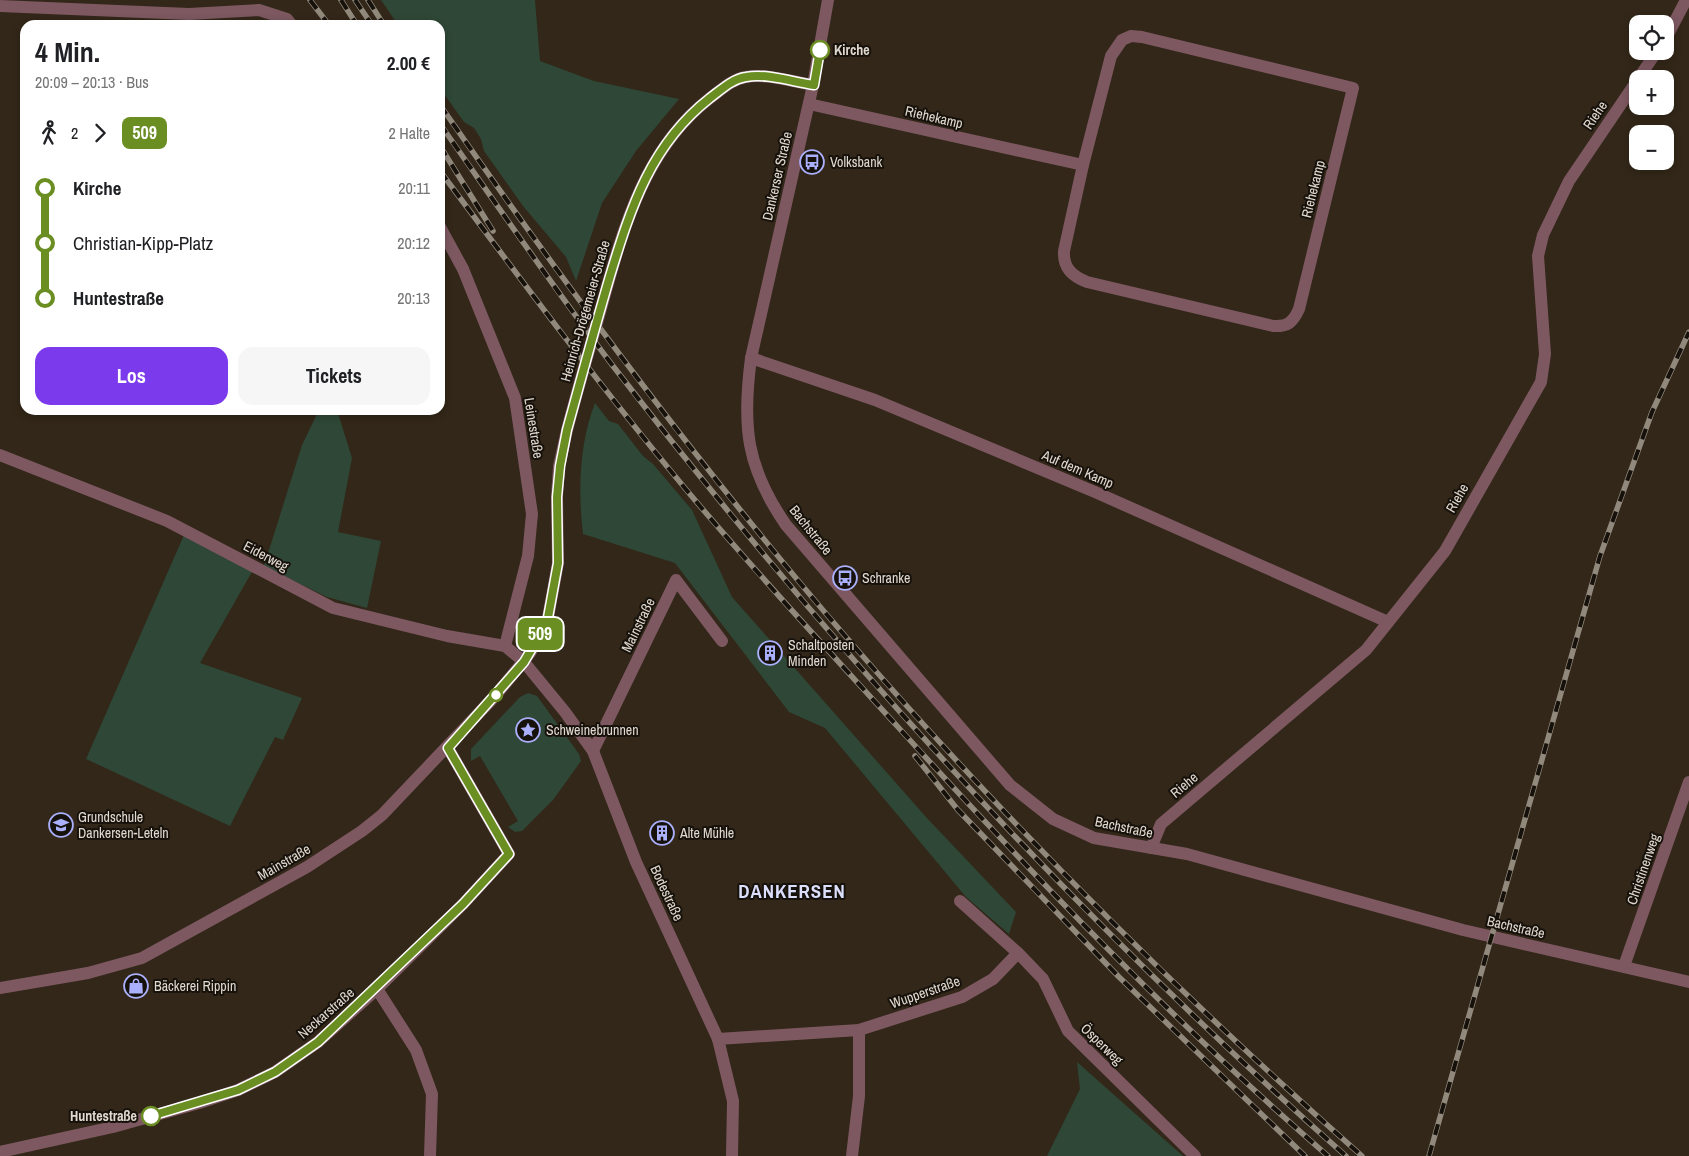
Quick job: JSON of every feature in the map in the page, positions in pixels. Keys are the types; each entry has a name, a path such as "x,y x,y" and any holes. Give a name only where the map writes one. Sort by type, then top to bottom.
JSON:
{"street":[{"name":"Dankerser Straße","path":"751,358 814,85 828,0"},
{"path":"1674,23 1686,0"},
{"path":"0,6 189,14 259,10 288,20"},
{"name":"Riehekamp","path":"1131,36 1142,37 1353,88 1299,309 1290,324 1282,327 1087,282 1072,274 1063,260 1083,165 1111,56 1122,40 1131,36"},
{"name":"Riehe","path":"1150,848 1161,824 1366,650 1445,551 1541,382 1545,354 1538,256 1543,235 1569,181 1651,60"},
{"name":"Heinrich-Drögemeier-Straße","path":"524,662 547,623 558,563 557,497 560,466 567,430 630,211 649,170 666,143 701,105 730,83 745,77 759,76 814,85"},
{"name":"Riehekamp","path":"809,104 1083,165"},
{"name":"Leinestraße","path":"445,236 463,269 515,398 532,514 528,556 505,646"},
{"name":"Auf dem Kamp","path":"751,358 893,408 1095,492 1388,622"},
{"name":"Bachstraße","path":"751,358 745,399 747,434 760,478 772,504 786,525 964,734 1022,796 1053,819 1094,838 1187,854 1463,930 1689,982"},
{"name":"Eiderweg","path":"0,455 167,521 333,608 447,636 505,646"},
{"name":"Mainstraße","path":"593,752 676,580 722,642"},
{"path":"505,646 524,662"},
{"name":"Mainstraße","path":"0,988 88,973 142,958 307,867 362,831 382,815 448,748 524,662"},
{"name":"Bodestraße","path":"524,662 565,712 593,752 636,862 718,1039 733,1101 732,1156"},
{"name":"Neckarstraße","path":"0,1152 112,1127 238,1090 275,1072 318,1042 377,988 463,904 509,854 448,748"},
{"name":"Christinenweg","path":"1624,966 1689,782"},
{"name":"Ösperweg","path":"960,901 1018,953 1043,979 1068,1032 1195,1156"},
{"name":"Wupperstraße","path":"718,1039 859,1030 962,997 993,979 1018,953"},
{"path":"377,988 416,1050 432,1094 430,1156"},
{"path":"852,1156 859,1096 859,1030"}],"green space":[{"path":"381,0 535,0 540,61 594,81 679,99 636,151 602,203 576,281 566,257 523,206 484,151 481,139 474,128 464,122 445,95 445,20 395,20"},
{"path":"595,403 609,421 618,424 643,456 653,464 692,510 732,597 926,817 1016,912 1009,934 966,897 825,728 789,712 675,563 583,534 581,468 586,435"},
{"path":"317,415 339,415 352,458 338,532 381,541 367,608 327,597 264,566 302,445"},
{"path":"184,535 253,570 200,663 302,698 283,740 275,737 230,826 86,759"},
{"path":"528,693 537,696 579,754 581,761 553,800 522,831 515,832 508,827 518,821 480,756 471,761 471,749 520,697"},
{"path":"1077,1062 1183,1156 1047,1156 1080,1089"}],"railway":[{"path":"310,0 325,20"},
{"path":"341,0 354,20"},
{"path":"355,0 369,20"},
{"path":"368,0 381,20"},
{"path":"445,112 536,242 687,443 846,637 968,773 1095,905 1294,1095 1362,1156"},
{"path":"445,131 613,366 696,472 870,678 960,778 1148,972 1346,1156"},
{"path":"445,154 493,231"},
{"path":"445,178 593,374 657,454 714,523 792,611 1053,894 1215,1054 1328,1156"},
{"path":"1429,1156 1600,556 1652,412 1689,332"},
{"path":"915,756 958,810 1119,977 1305,1156"}],"bus line":[{"name":"509","path":"151,1116 238,1090 275,1072 318,1042 377,988 463,904 509,854 448,748 524,662 547,623 558,563 557,497 560,466 567,430 630,211 649,170 666,143 701,105 730,83 745,77 759,76 814,85 820,50"}],"place":[{"name":"Kirche","path":"820,50"},
{"name":"Volksbank","path":"812,162"},
{"name":"Schranke","path":"845,578"},
{"name":"Schaltposten Minden","path":"770,653"},
{"name":"Schweinebrunnen","path":"528,730"},
{"name":"Grundschule Dankersen-Leteln","path":"61,825"},
{"name":"Alte Mühle","path":"662,833"},
{"name":"Bäckerei Rippin","path":"136,986"},
{"name":"Huntestraße","path":"151,1116"}],"district":[{"name":"DANKERSEN","path":"792,891"}]}
